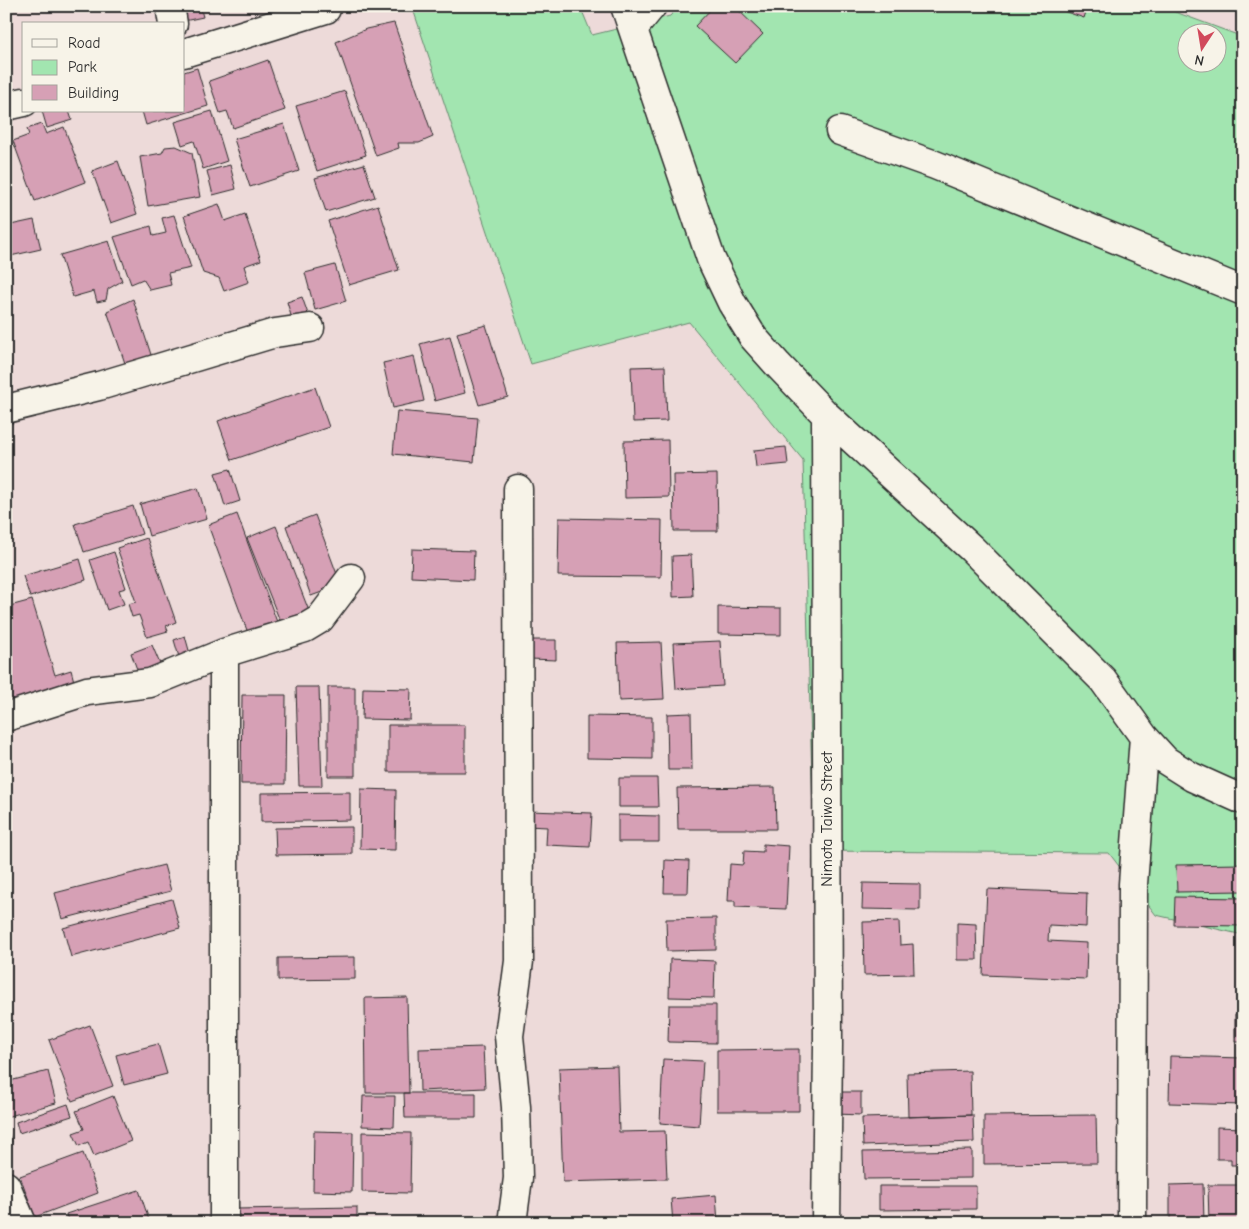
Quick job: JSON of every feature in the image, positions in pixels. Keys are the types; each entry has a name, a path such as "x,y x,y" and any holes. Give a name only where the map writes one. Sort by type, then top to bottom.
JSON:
{"street":[{"path":"170,6 173,22"},
{"path":"652,6 629,17 711,259 732,303 753,337 826,415 972,549 1103,680 1144,737 1165,760 1192,777 1243,800"},
{"path":"185,53 326,9"},
{"path":"6,106 22,102"},
{"path":"840,131 935,165 1243,291"},
{"path":"6,409 99,386 274,333 310,328"},
{"name":"Nimota Taiwo Street","path":"826,415 828,1045 826,1223"},
{"path":"512,1223 518,1178 516,1107 508,1036 519,961 518,489"},
{"path":"6,717 87,691 150,683 224,653 305,628 320,618 351,578"},
{"path":"224,653 224,1223"},
{"path":"1132,1223 1133,884 1144,737"},
{"path":"6,1186 22,1223"}],"green space":[{"path":"412,6 580,6 592,35 670,16 679,6 1159,6 1202,22 1176,22 1176,72 1226,72 1226,31 1243,37 1243,935 1156,915 1109,853 814,851 803,460 689,322 531,364"}],"building":[{"path":"181,6 200,6 203,17 184,21"},
{"path":"714,6 734,6 763,34 735,63 695,26"},
{"path":"1049,6 1088,6 1084,18"},
{"path":"394,23 433,137 419,143 398,143 399,148 376,156 336,42 366,29"},
{"path":"268,60 285,110 233,128 227,111 220,113 209,81"},
{"path":"197,68 208,106 146,125 142,112 185,112 185,72"},
{"path":"345,91 366,155 317,171 296,106"},
{"path":"212,111 227,161 203,169 194,141 182,145 175,122"},
{"path":"42,112 69,112 72,120 47,128"},
{"path":"42,124 46,134 64,127 85,182 35,201 13,141 29,135 27,129"},
{"path":"284,124 299,171 250,187 234,139"},
{"path":"176,146 192,153 200,197 148,206 140,157 162,153 165,147"},
{"path":"118,161 137,214 111,223 92,171"},
{"path":"364,164 375,197 326,212 315,178"},
{"path":"230,165 236,189 213,195 207,171"},
{"path":"219,204 225,221 245,214 261,260 244,266 249,282 224,291 219,278 203,273 184,216"},
{"path":"378,205 399,270 349,285 328,221"},
{"path":"174,215 191,268 168,273 171,285 150,290 143,279 131,284 114,237 151,226 153,236 166,233 162,218"},
{"path":"34,220 41,249 6,257 6,226"},
{"path":"109,241 122,281 108,289 106,300 97,302 94,291 73,297 60,255"},
{"path":"335,265 346,301 315,310 305,273"},
{"path":"302,297 308,314 292,319 287,302"},
{"path":"133,299 154,364 127,369 107,311"},
{"path":"486,325 508,397 479,405 457,333"},
{"path":"450,336 465,393 435,401 420,344"},
{"path":"414,356 424,401 393,408 383,363"},
{"path":"665,366 667,421 633,422 631,367"},
{"path":"315,387 329,427 232,460 218,421"},
{"path":"397,411 478,418 474,462 393,454"},
{"path":"668,440 669,497 625,498 624,441"},
{"path":"786,447 788,464 756,467 754,450"},
{"path":"230,469 240,501 225,506 215,473"},
{"path":"717,474 718,531 674,531 673,475"},
{"path":"198,488 207,519 149,536 140,504"},
{"path":"133,506 142,534 84,552 75,524"},
{"path":"237,514 277,622 248,633 208,525"},
{"path":"315,515 341,585 311,596 286,526"},
{"path":"559,518 662,520 661,577 558,576"},
{"path":"276,526 309,611 280,621 247,538"},
{"path":"147,538 176,622 166,626 168,631 147,637 139,615 132,617 128,604 136,602 117,548"},
{"path":"412,549 474,551 473,580 411,577"},
{"path":"114,552 126,588 119,590 124,604 107,610 90,560"},
{"path":"691,555 693,596 673,597 672,556"},
{"path":"80,559 86,580 30,597 23,576"},
{"path":"32,600 55,675 71,670 76,689 6,709 6,607"},
{"path":"718,607 781,608 781,635 718,634"},
{"path":"185,636 190,654 179,657 174,640"},
{"path":"531,640 556,640 556,660 530,659"},
{"path":"720,641 723,686 676,689 673,643"},
{"path":"661,642 664,699 619,701 617,643"},
{"path":"152,645 160,664 138,672 131,653"},
{"path":"296,687 319,687 322,786 299,786"},
{"path":"328,687 355,687 355,776 328,776"},
{"path":"363,688 411,689 410,720 362,719"},
{"path":"242,695 286,695 285,784 241,784"},
{"path":"691,713 692,770 668,770 667,714"},
{"path":"587,716 652,717 652,759 587,758"},
{"path":"388,725 465,725 465,772 388,772"},
{"path":"619,778 657,778 658,807 619,807"},
{"path":"775,787 776,829 678,829 677,788"},
{"path":"361,789 396,790 395,850 360,849"},
{"path":"350,792 350,820 261,822 261,793"},
{"path":"528,811 592,813 590,847 546,845 547,827 527,826"},
{"path":"618,815 659,816 659,842 618,842"},
{"path":"352,827 352,854 276,855 275,828"},
{"path":"763,844 789,846 786,909 735,907 735,901 728,901 730,864 743,865 744,851 763,852"},
{"path":"665,860 689,861 688,893 664,893"},
{"path":"1243,864 1243,891 1177,892 1176,865"},
{"path":"164,865 171,891 62,919 55,893"},
{"path":"863,883 920,884 920,910 862,909"},
{"path":"987,889 1087,893 1086,927 1049,925 1048,941 1087,943 1086,979 983,975"},
{"path":"1175,897 1243,898 1243,926 1174,925"},
{"path":"172,899 180,928 71,957 63,928"},
{"path":"716,918 716,950 667,951 666,919"},
{"path":"899,921 900,945 913,944 914,974 864,975 863,922"},
{"path":"957,923 976,924 977,960 957,960"},
{"path":"1241,934 1243,934 1243,980 1240,980"},
{"path":"355,957 355,979 278,980 278,958"},
{"path":"670,959 715,961 714,998 669,997"},
{"path":"407,997 409,1093 366,1093 365,998"},
{"path":"669,1005 716,1005 716,1043 668,1042"},
{"path":"1235,1015 1243,1015 1243,1042 1235,1042"},
{"path":"90,1025 113,1086 72,1101 49,1040"},
{"path":"158,1044 167,1074 124,1085 116,1055"},
{"path":"483,1047 485,1088 420,1091 419,1049"},
{"path":"799,1049 799,1111 717,1111 717,1050"},
{"path":"1170,1056 1243,1058 1243,1105 1169,1103"},
{"path":"663,1059 703,1061 699,1126 660,1123"},
{"path":"617,1066 619,1132 665,1131 667,1179 563,1182 559,1068"},
{"path":"48,1071 56,1103 6,1117 6,1082"},
{"path":"970,1071 971,1115 908,1117 907,1073"},
{"path":"836,1092 861,1092 861,1115 836,1114"},
{"path":"404,1093 476,1093 476,1118 405,1118"},
{"path":"113,1096 131,1141 94,1156 88,1142 79,1146 73,1133 84,1129 76,1111"},
{"path":"363,1096 395,1096 394,1127 362,1126"},
{"path":"68,1104 72,1116 19,1133 16,1122"},
{"path":"973,1115 974,1142 863,1146 862,1118"},
{"path":"1096,1115 1097,1163 984,1164 984,1116"},
{"path":"6,1126 12,1142 6,1144"},
{"path":"1217,1127 1243,1128 1243,1165 1231,1165 1231,1159 1217,1159"},
{"path":"314,1131 353,1132 352,1192 313,1191"},
{"path":"362,1132 411,1133 410,1193 362,1192"},
{"path":"972,1150 972,1178 864,1179 863,1152"},
{"path":"83,1153 98,1193 35,1217 20,1176"},
{"path":"1203,1184 1204,1223 1170,1223 1170,1185"},
{"path":"1208,1185 1242,1185 1242,1223 1209,1223"},
{"path":"879,1186 976,1186 976,1209 879,1210"},
{"path":"139,1190 150,1223 69,1223 66,1214"},
{"path":"716,1195 718,1223 673,1223 671,1199"},
{"path":"357,1207 357,1223 237,1223 236,1209"},
{"path":"877,1218 974,1218 974,1223 877,1223"}]}
